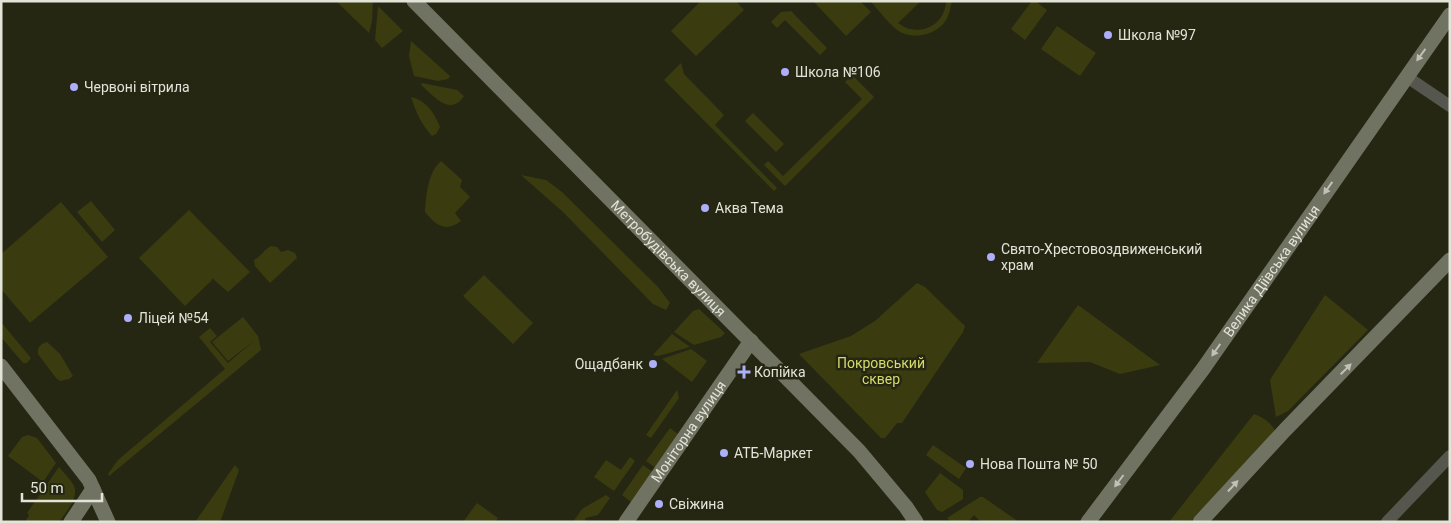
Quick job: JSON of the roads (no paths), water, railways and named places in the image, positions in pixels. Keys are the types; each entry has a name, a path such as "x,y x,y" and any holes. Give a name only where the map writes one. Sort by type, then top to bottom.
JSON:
{"main road":[{"name":"Метробудівська вулиця","path":"414,1 866,458 916,522"},
{"name":"Велика Діївська вулиця","path":"1088,522 1203,369 1408,72 1450,15"},
{"path":"1200,522 1285,430 1450,260"},
{"name":"Моніторна вулиця","path":"626,522 751,341"},
{"path":"1,366 89,480 108,522"},
{"path":"71,522 93,489"}],"street":[{"path":"1408,72 1410,79 1450,106"},
{"path":"1387,522 1450,456"}],"place":[{"name":"Школа №97","path":"1108,35"},
{"name":"Школа №106","path":"785,72"},
{"name":"Червоні вітрила","path":"74,87"},
{"name":"Аква Тема","path":"705,208"},
{"name":"Свято-Хрестовоздвиженський храм","path":"991,257"},
{"name":"Ліцей №54","path":"128,318"},
{"name":"Ощадбанк","path":"653,364"},
{"name":"Копійка","path":"744,372"},
{"name":"АТБ-Маркет","path":"724,453"},
{"name":"Нова Пошта № 50","path":"970,464"},
{"name":"Свіжина","path":"659,504"}],"park label":[{"name":"Покровський сквер","path":"881,372"}]}
